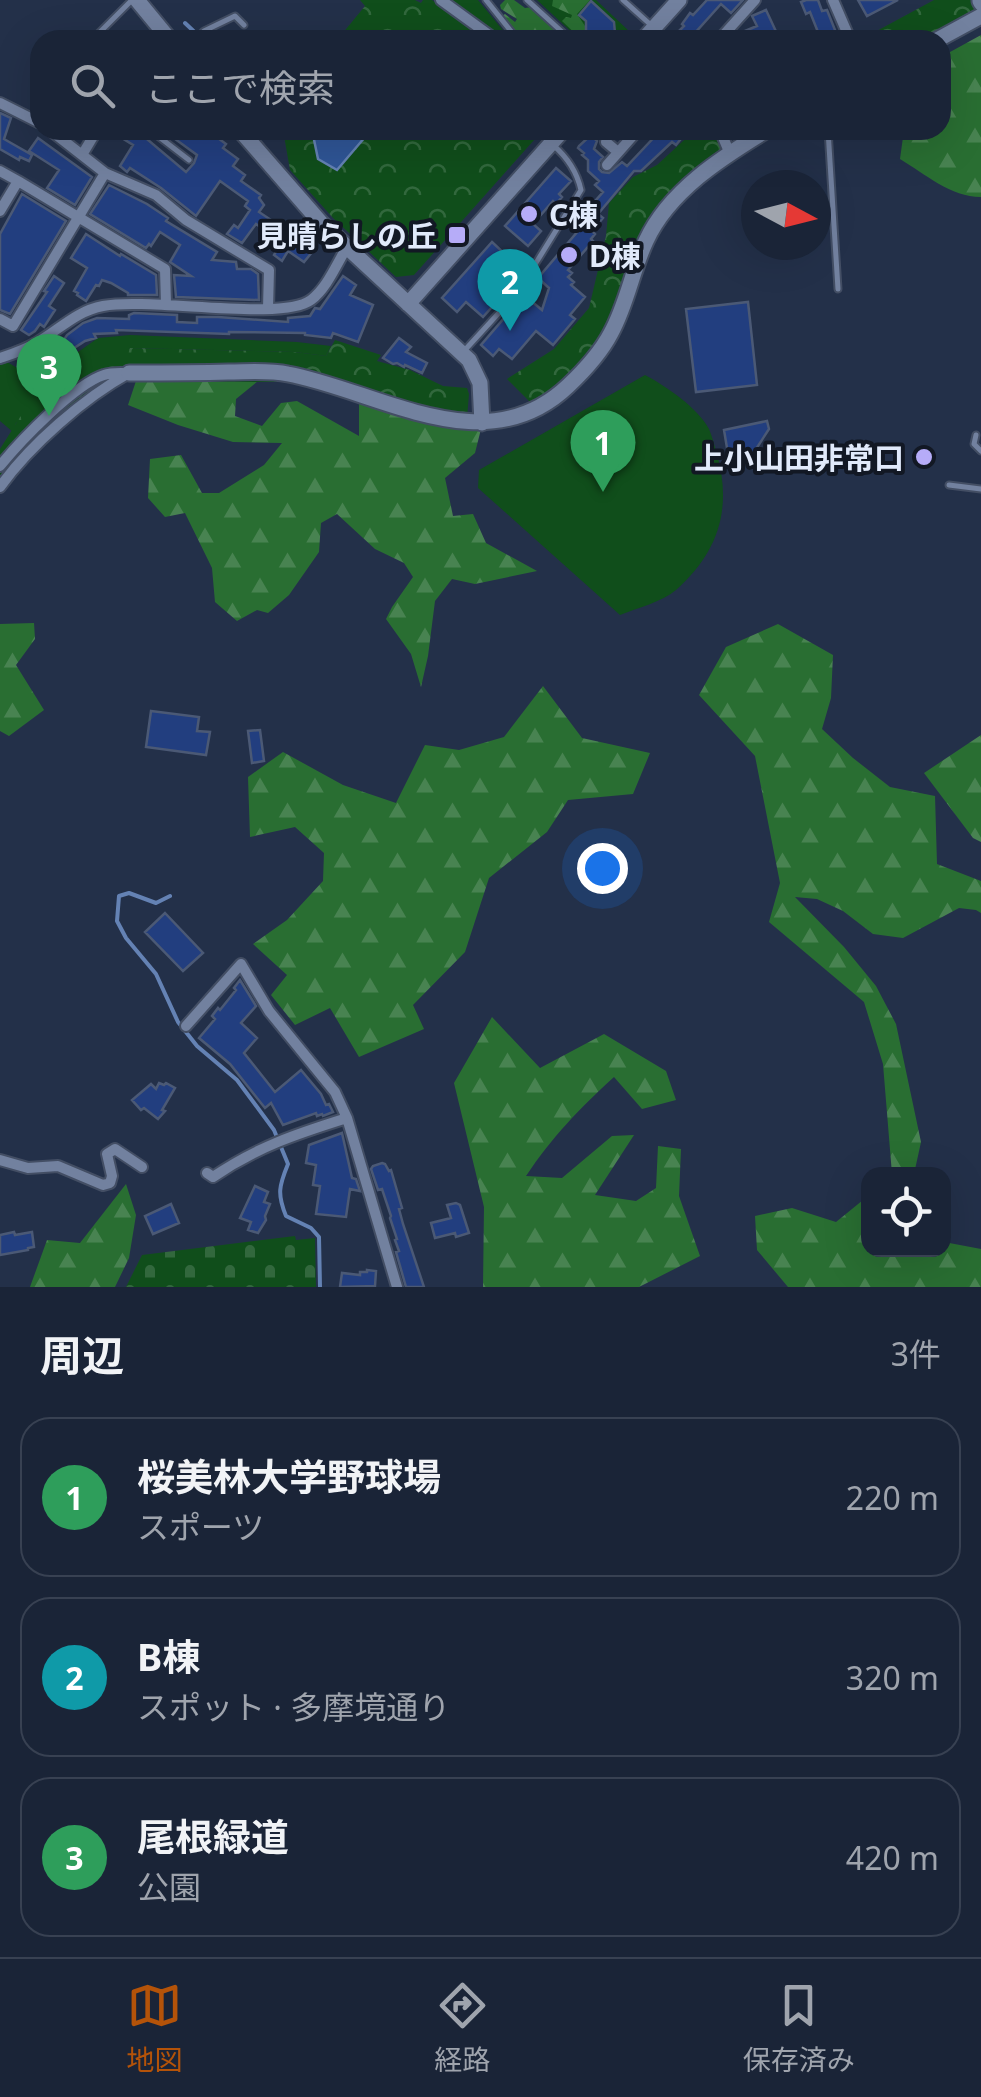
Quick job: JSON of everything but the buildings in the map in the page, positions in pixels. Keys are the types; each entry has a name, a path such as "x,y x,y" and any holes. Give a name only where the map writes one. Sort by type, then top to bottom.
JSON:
{"street":[{"path":"135,0 161,30"},
{"path":"442,0 482,30"},
{"path":"653,30 679,0"},
{"path":"728,30 755,0"},
{"path":"833,0 846,30"},
{"path":"951,32 981,16"},
{"path":"0,103 30,118"},
{"path":"63,140 105,173 156,194 186,220 270,270 268,308"},
{"path":"82,155 91,140"},
{"path":"249,140 346,248 475,368 480,382 482,423"},
{"path":"408,304 553,140"},
{"path":"607,165 629,140"},
{"path":"724,140 730,154"},
{"path":"0,466 6,453 102,375 285,373 444,419 482,423 538,407 563,391 590,364 613,330 654,226 684,190 752,140"},
{"path":"606,142 618,152"},
{"path":"0,171 165,269 166,304"},
{"path":"0,319 13,326 105,173"},
{"path":"0,211 18,181"},
{"path":"0,358 34,345 64,322 116,304 288,308 312,300 322,290 346,248"},
{"path":"0,487 26,455 106,387 129,373"},
{"path":"62,404 71,416"},
{"path":"186,1026 241,964 269,1011 336,1092 398,1287"},
{"path":"207,1173 212,1178 286,1137 347,1118"},
{"path":"0,1160 28,1168 58,1166 103,1185 112,1176 106,1154 110,1151 115,1149 142,1167"}],"lane":[{"path":"103,30 135,0"},
{"path":"486,0 510,30"},
{"path":"527,0 560,30"},
{"path":"624,0 646,30"},
{"path":"207,30 235,16 244,25"},
{"path":"163,140 190,160"},
{"path":"829,140 838,289"},
{"path":"462,353 518,292 581,190 564,154 550,144"},
{"path":"976,436 974,444 981,451"},
{"path":"949,485 981,489"}],"green space":[{"path":"360,0 432,0 472,30 345,30 365,6"},
{"path":"451,0 478,0 503,30 492,30"},
{"path":"505,0 514,0 525,8 532,7 555,30 514,30 502,16 505,14 515,22 517,19 500,5"},
{"path":"537,0 596,0 628,30 615,30 614,22 604,13 593,13 598,6 591,1 579,15 586,21 586,30 569,30"},
{"path":"553,0 590,0 577,14 585,30 572,30 562,21 572,15 552,6"},
{"path":"934,0 972,0 978,5 977,14 947,30 878,30"},
{"path":"981,35 981,197 949,189 900,159 903,140 951,140 951,52"},
{"path":"285,140 534,140 414,275 396,277 333,218 290,170"},
{"path":"684,140 720,140 724,149 654,212 637,241 611,315 595,345 561,382 531,403 507,379 554,349 589,308 606,236 609,203 633,177 657,165"},
{"path":"130,335 331,346 326,356 130,348 16,423 13,432 0,421 0,364 7,362 38,380 98,338"},
{"path":"335,340 381,355 377,361 410,370 443,386 467,388 467,418 303,382 125,382 51,439 0,493 0,449 22,414 91,360 130,348 326,356"},
{"path":"645,375 672,391 709,429 721,471 722,510 712,544 691,575 664,598 620,615 478,488 479,470"},
{"path":"136,381 258,381 236,399 235,416 262,426 281,403 297,401 359,436 359,401 435,424 481,429 475,453 445,478 453,516 473,514 486,543 537,571 475,584 452,579 435,601 421,687 411,654 386,619 413,577 404,563 375,549 337,514 321,523 319,552 289,595 268,613 257,610 237,621 215,602 212,568 185,513 165,517 148,498 150,459 181,455 202,493 219,493 264,465 282,443 233,442 128,405"},
{"path":"34,623 35,639 16,665 44,710 9,736 0,731 0,624"},
{"path":"778,624 833,655 831,698 822,729 890,787 935,796 937,864 981,881 981,913 959,908 903,938 873,934 843,911 817,899 795,897 876,986 896,1024 921,1142 916,1167 891,1167 883,1064 864,1002 769,922 780,883 755,756 699,695 726,647"},
{"path":"543,686 582,738 650,753 633,794 568,800 547,832 489,878 465,952 413,1005 424,1029 359,1057 330,1008 295,1025 271,995 287,975 253,944 287,920 323,881 324,853 295,827 250,837 248,777 283,752 343,785 396,803 425,745 459,750 504,737"},
{"path":"981,735 981,842 973,838 924,773"},
{"path":"492,1017 540,1068 604,1034 666,1071 676,1100 642,1109 614,1077 567,1124 526,1176 562,1178 612,1136 634,1135 595,1195 636,1201 656,1188 658,1146 681,1149 679,1196 700,1256 639,1287 483,1287 484,1207 454,1083"},
{"path":"126,1184 136,1215 129,1258 115,1287 30,1287 47,1240 80,1243"},
{"path":"861,1202 861,1257 951,1257 951,1243 981,1249 981,1287 788,1287 757,1250 755,1216 792,1208 836,1222"},
{"path":"295,1236 296,1240 315,1238 316,1287 126,1287 142,1255"}],"water":[{"path":"314,140 362,140 337,170 318,159"}],"waterway":[{"path":"185,23 192,30"},
{"path":"170,896 156,903 129,893 119,896 117,921 156,974 178,1022 197,1046 237,1080 274,1130 288,1164 280,1190 283,1208 286,1216 311,1228 319,1237 320,1287"}],"place":[{"name":"C棟","path":"529,214"},
{"name":"見晴らしの丘","path":"457,235"},
{"name":"D棟","path":"569,255"},
{"name":"B棟","path":"510,331"},
{"name":"尾根緑道","path":"49,416"},
{"name":"上小山田非常口","path":"924,457"},
{"name":"桜美林大学野球場","path":"603,492"}]}
